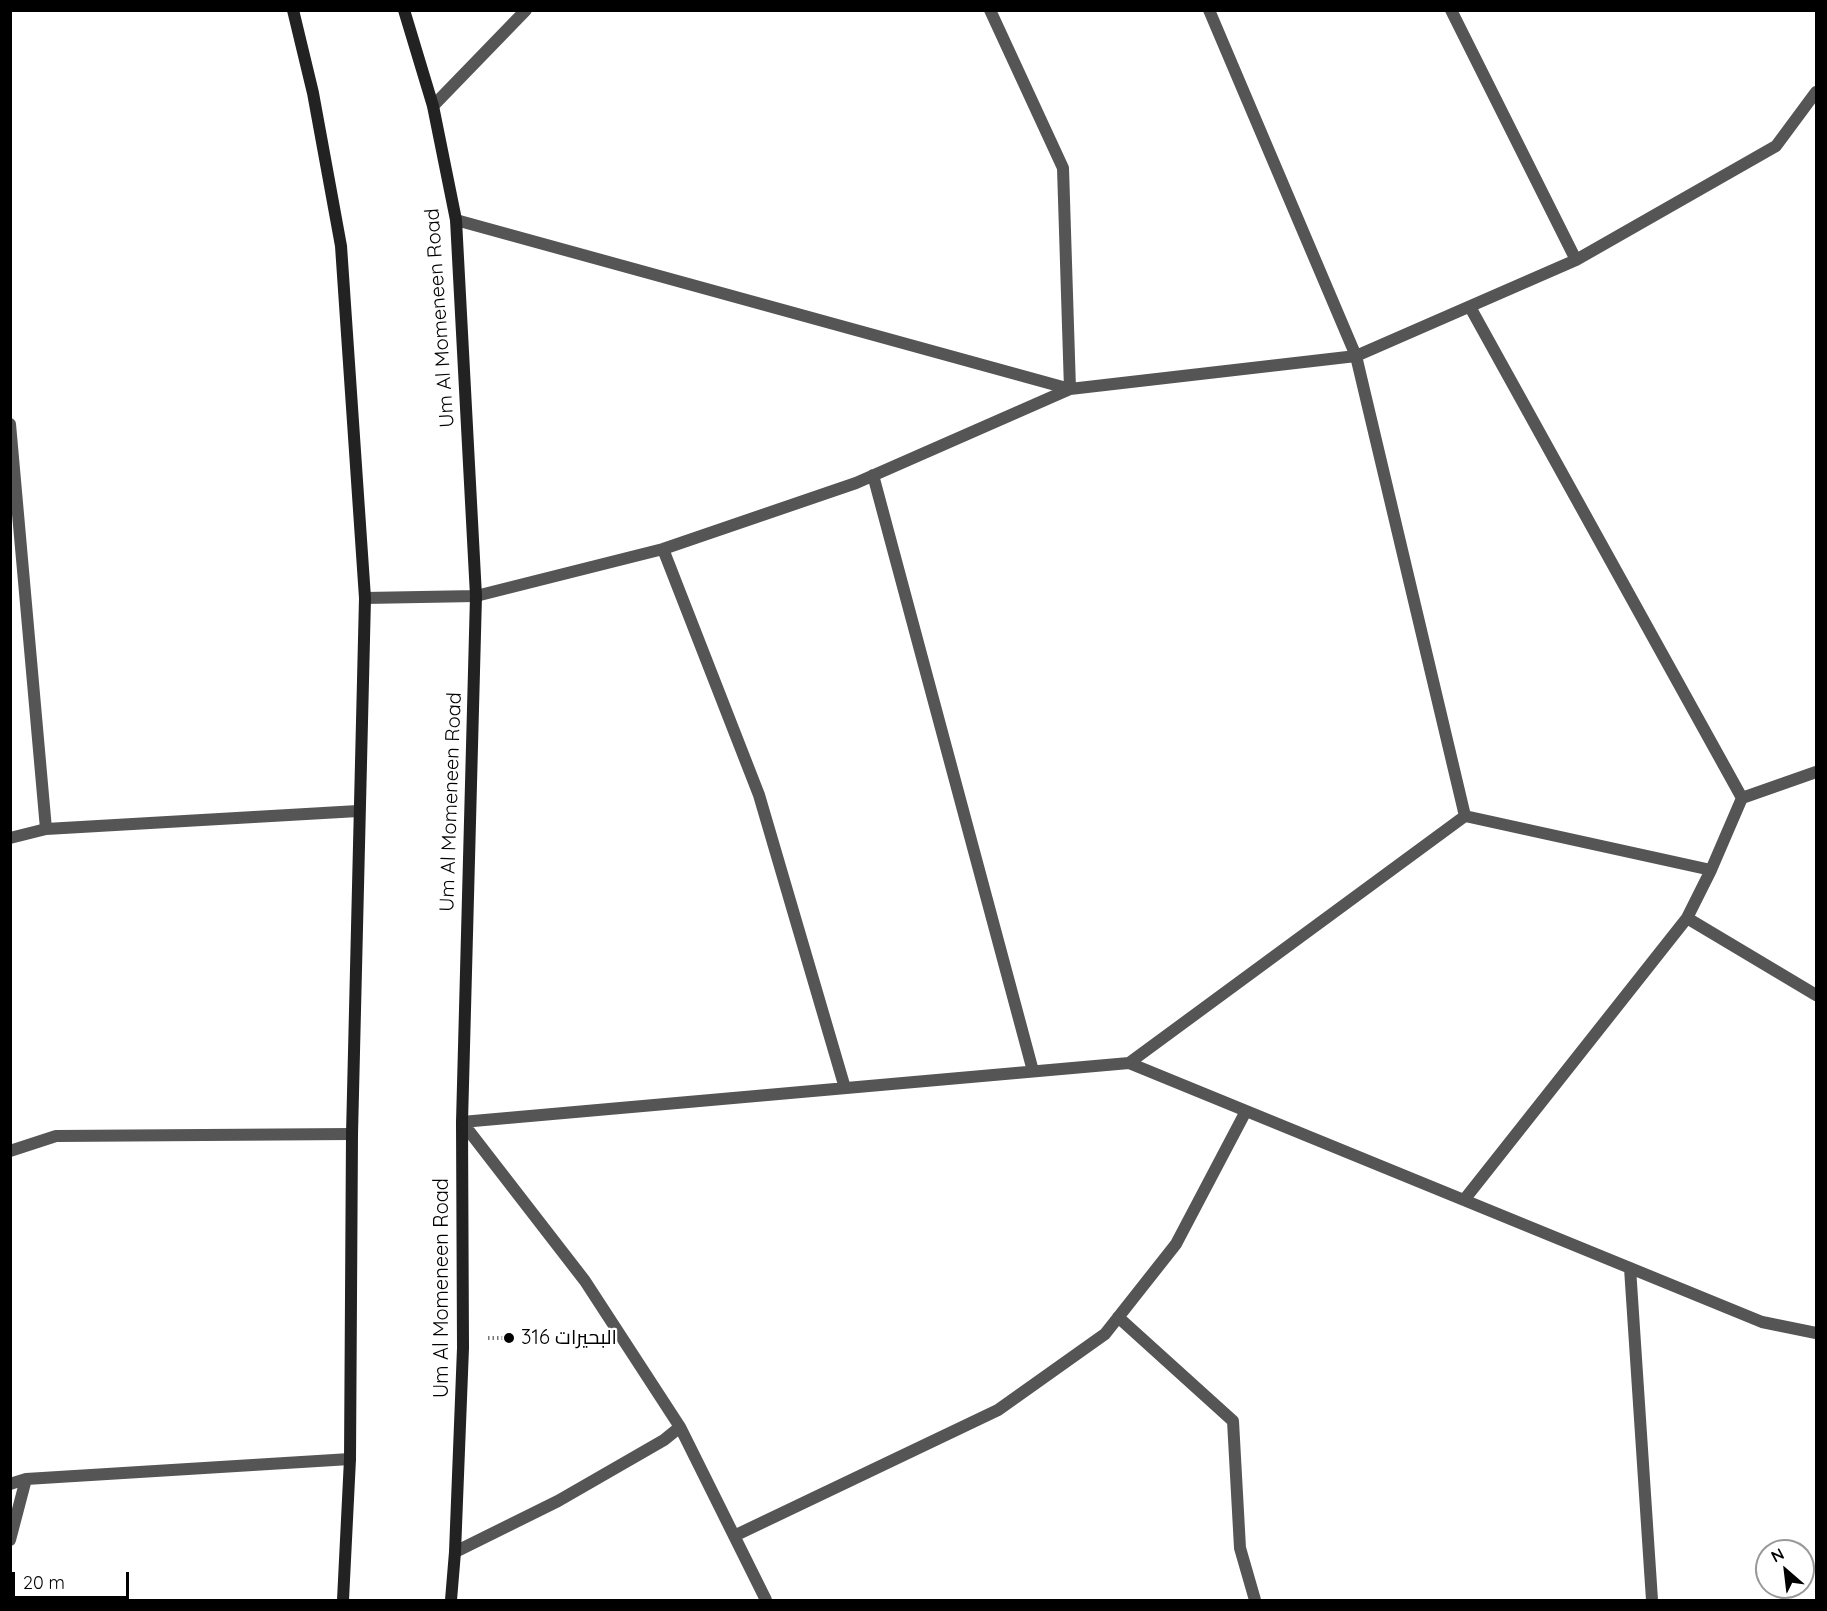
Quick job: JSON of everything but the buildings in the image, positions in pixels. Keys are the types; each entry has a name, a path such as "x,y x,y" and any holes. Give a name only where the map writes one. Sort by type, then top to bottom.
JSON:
{"main road":[{"path":"293,10 313,93 341,246 364,598 352,1134 350,1459 343,1600"},
{"name":"Um Al Momeneen Road","path":"404,10 433,106 456,220 476,596 462,1122 463,1348 451,1600"}],"street":[{"path":"433,106 526,10"},
{"path":"1209,10 1356,356 1465,816"},
{"path":"1451,10 1576,260"},
{"path":"989,11 1063,168 1070,389"},
{"path":"364,598 476,596 663,549 873,475 1070,389 1356,356 1576,260 1776,146 1816,92"},
{"path":"456,220 1070,389"},
{"path":"1470,307 1742,798"},
{"path":"10,424 46,829"},
{"path":"873,475 1033,1071"},
{"path":"663,549 759,795 845,1088"},
{"path":"1464,1200 1687,918 1711,870 1742,798 1816,772"},
{"path":"10,838 46,829 358,811"},
{"path":"1129,1063 1465,816 1711,870"},
{"path":"1687,918 1816,995"},
{"path":"462,1122 1129,1063 1762,1322 1816,1333"},
{"path":"735,1536 998,1410 1105,1334 1176,1244 1246,1111"},
{"path":"462,1122 585,1281 680,1427 766,1600"},
{"path":"10,1151 56,1136 352,1134"},
{"path":"1630,1268 1652,1600"},
{"path":"1118,1317 1233,1421 1240,1548 1255,1600"},
{"path":"455,1552 558,1501 664,1440 680,1427"},
{"path":"10,1484 26,1479 350,1459"},
{"path":"10,1540 26,1479"}],"place":[{"name":"البحيرات 316","path":"509,1338"}]}
